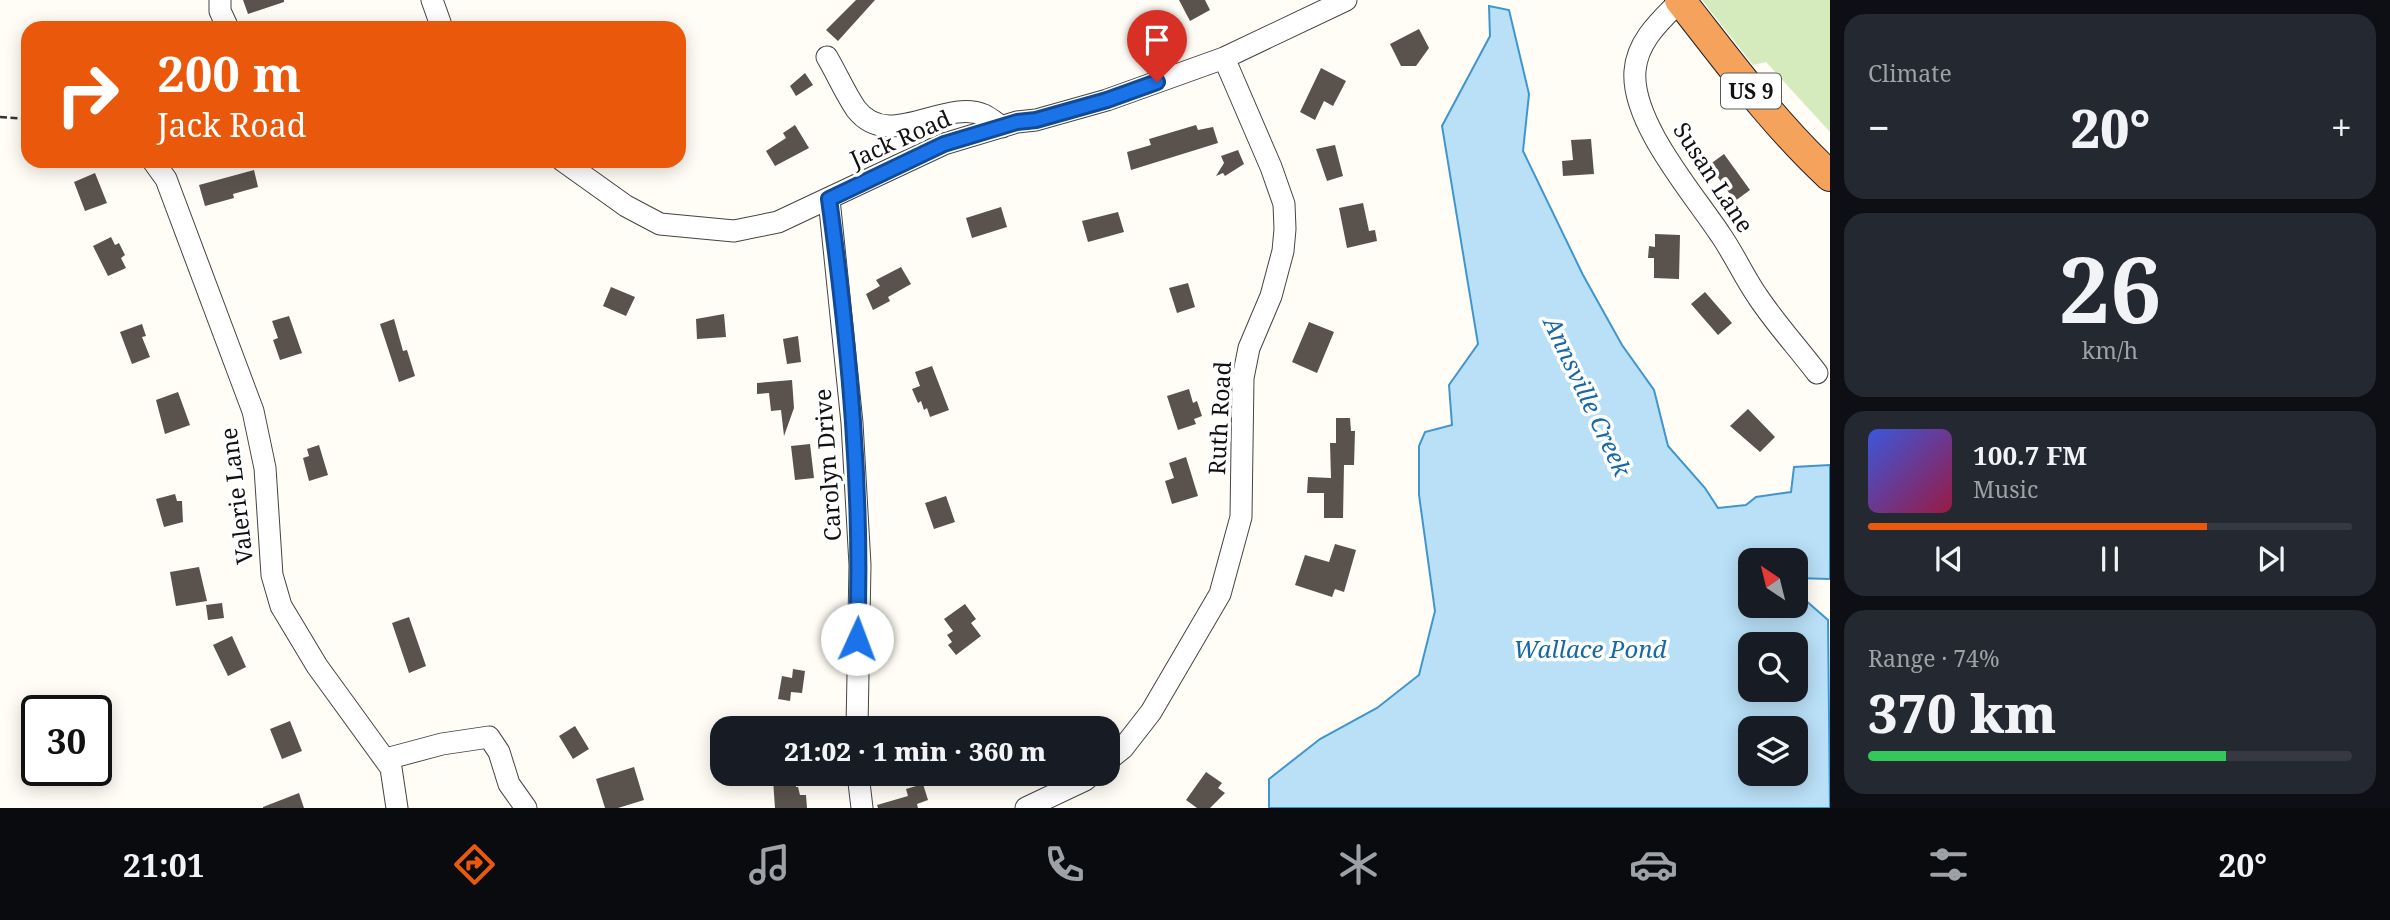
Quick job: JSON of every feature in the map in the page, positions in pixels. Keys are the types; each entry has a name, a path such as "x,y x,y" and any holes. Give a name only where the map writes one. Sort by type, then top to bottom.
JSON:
{"highway":[{"name":"US 9","path":"1680,0 1797,146 1830,176"}],"street":[{"path":"220,0 220,11 225,21"},
{"path":"432,0 440,21"},
{"name":"Jack Road","path":"573,168 626,206 660,224 734,232 778,222 944,144 1107,100 1224,58 1346,0"},
{"name":"Susan Lane","path":"1680,0 1657,24 1643,44 1635,70 1637,90 1646,119 1732,252 1758,298 1818,373"},
{"path":"827,57 857,110 873,124 895,126 953,113 982,114 1002,127"},
{"name":"Ruth Road","path":"1120,750 1151,712 1220,594 1241,517 1243,378 1249,348 1271,296 1283,251 1283,204 1224,58"},
{"name":"Valerie Lane","path":"158,168 166,179 253,411 265,468 272,575 281,606 317,666 386,759 394,774 397,808"},
{"name":"Carolyn Drive","path":"829,199 852,423 860,565 857,716"},
{"path":"386,759 442,744 489,737 499,752 509,784 526,808"},
{"path":"859,786 862,808"},
{"path":"1026,808 1072,786"}],"path":[{"path":"0,117 21,118"}],"green space":[{"path":"1702,0 1830,0 1830,132 1766,62 1753,65"}],"water":[{"name":"Wallace Pond","path":"1489,6 1509,10 1529,94 1523,151 1583,275 1622,345 1654,390 1668,446 1705,488 1718,508 1746,505 1756,497 1791,492 1794,467 1830,465 1830,579 1808,578 1808,548 1738,548 1738,618 1808,618 1808,602 1828,620 1830,808 1269,808 1269,779 1320,739 1377,708 1419,675 1435,611 1419,495 1419,446 1425,432 1452,425 1449,385 1478,344 1442,126 1490,36"}],"building":[{"path":"243,0 284,0 284,2 248,14"},
{"path":"856,0 875,0 838,41 826,30"},
{"path":"1179,0 1205,0 1210,10 1190,21"},
{"path":"1419,29 1429,48 1416,66 1401,66 1390,44"},
{"path":"1321,68 1346,81 1333,106 1324,101 1315,120 1300,112"},
{"path":"805,73 813,85 796,96 790,86"},
{"path":"795,125 809,148 775,166 766,151 786,138 783,133"},
{"path":"1196,125 1198,130 1213,127 1218,143 1131,170 1127,152 1151,145 1149,139"},
{"path":"1591,139 1594,174 1563,176 1562,161 1573,160 1571,140"},
{"path":"1335,145 1343,176 1327,181 1316,149"},
{"path":"1238,150 1244,164 1225,176 1223,173 1216,176 1224,163 1221,156"},
{"path":"1724,154 1750,190 1735,201 1709,165"},
{"path":"254,170 258,187 233,194 234,198 205,206 199,185"},
{"path":"95,173 107,203 85,211 74,182"},
{"path":"1363,203 1369,231 1375,230 1377,241 1347,248 1339,208"},
{"path":"1001,207 1007,227 972,238 966,218"},
{"path":"1118,212 1124,232 1088,242 1082,221"},
{"path":"1655,234 1680,235 1679,279 1654,278 1654,258 1648,258 1649,246 1655,247"},
{"path":"111,237 115,245 119,243 125,255 121,258 126,268 108,276 93,246"},
{"path":"901,267 911,284 888,297 890,301 873,310 866,294 880,286 876,280"},
{"path":"1188,283 1195,307 1177,313 1169,288"},
{"path":"611,287 635,297 626,316 603,306"},
{"path":"1705,292 1732,323 1718,335 1691,304"},
{"path":"724,314 726,337 697,339 696,319"},
{"path":"289,316 302,353 280,360 273,340 278,338 272,321"},
{"path":"394,319 403,351 407,350 415,376 399,382 380,324"},
{"path":"1309,322 1334,332 1317,373 1292,362"},
{"path":"142,324 146,336 142,337 150,357 132,364 120,332"},
{"path":"798,336 801,362 787,364 783,339"},
{"path":"932,366 949,410 930,417 921,401 918,403 912,389 920,386 915,372"},
{"path":"792,380 794,408 784,436 781,410 771,411 769,393 757,394 757,383"},
{"path":"1189,389 1193,403 1197,401 1202,416 1194,419 1196,424 1178,430 1167,396"},
{"path":"178,392 190,425 165,434 156,400"},
{"path":"1748,409 1775,437 1760,452 1730,426"},
{"path":"1336,418 1350,418 1351,431 1355,431 1354,465 1344,465 1343,518 1324,518 1324,493 1307,493 1308,477 1331,478 1330,443 1336,443"},
{"path":"810,444 814,478 795,480 791,446"},
{"path":"319,445 328,475 309,481 303,458 309,456 307,449"},
{"path":"1186,457 1198,496 1172,504 1165,481 1174,478 1169,463"},
{"path":"175,494 177,501 182,501 183,522 164,527 156,499"},
{"path":"946,496 955,522 934,529 925,503"},
{"path":"1335,544 1356,550 1344,592 1335,589 1332,597 1295,585 1305,555 1329,562"},
{"path":"199,567 207,601 176,606 170,572"},
{"path":"222,603 224,618 208,620 206,605"},
{"path":"965,604 976,619 971,623 981,636 956,655 948,645 952,642 947,635 953,631 944,619"},
{"path":"409,617 426,666 409,673 392,623"},
{"path":"232,636 246,667 228,676 213,645"},
{"path":"793,669 805,671 802,693 791,692 790,701 778,699 782,676 792,678"},
{"path":"290,721 302,751 282,759 270,729"},
{"path":"575,726 589,749 573,759 559,736"},
{"path":"634,767 644,800 618,808 605,808 596,779"},
{"path":"1206,772 1222,783 1218,788 1225,793 1210,808 1197,808 1186,800"},
{"path":"773,786 796,786 800,795 806,795 807,808 775,808"},
{"path":"924,786 928,800 917,804 918,808 878,808 877,805 908,796 906,789"},
{"path":"299,793 304,808 263,808 263,807"}],"route":[{"path":"857,639 860,565 852,423 829,199 944,144 1017,122 1036,120 1107,100 1157,82"}],"water label":[{"name":"Annsville Creek","path":"1588,396"}]}
